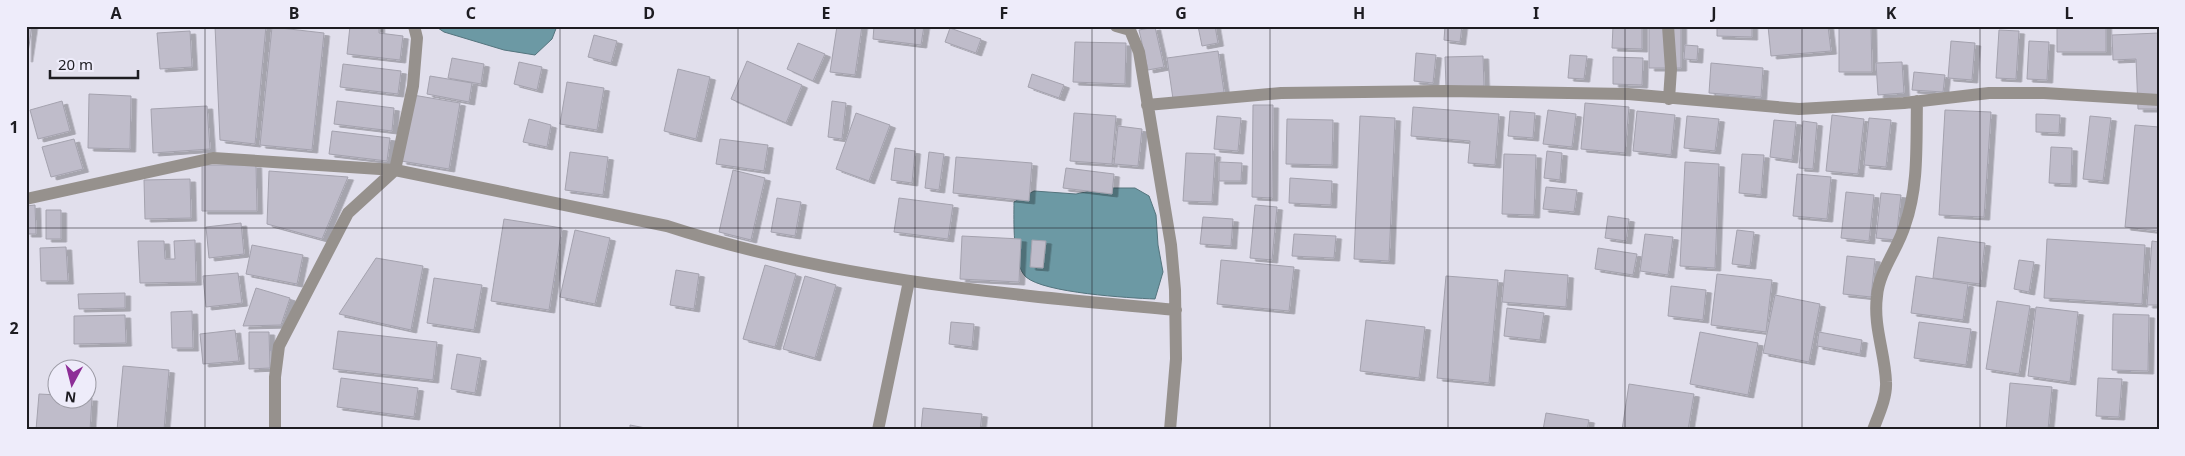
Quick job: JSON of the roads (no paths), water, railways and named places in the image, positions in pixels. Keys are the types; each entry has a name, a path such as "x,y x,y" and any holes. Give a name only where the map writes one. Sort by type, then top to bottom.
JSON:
{"street":[{"path":"275,430 275,377 280,346 348,213 395,170 413,86 417,38 414,26"},
{"path":"1116,26 1131,27 1139,52 1171,246 1176,310 1176,359 1170,430"},
{"path":"1668,26 1671,69 1669,98"},
{"path":"1147,105 1281,93 1446,91 1576,92 1799,109 1916,101 1989,93 2034,92 2159,100"},
{"path":"1873,430 1886,384 1875,319 1877,293 1892,252 1905,226 1912,199 1915,168 1916,101"},
{"path":"26,199 213,158 395,170 667,226 705,238 791,260 910,281 1176,310"},
{"path":"878,430 910,281"}],"water":[{"path":"435,26 557,26 552,39 535,55 504,50 444,32"},
{"path":"1105,188 1135,188 1149,196 1156,215 1158,245 1163,272 1155,299 1068,291 1036,282 1026,277 1021,271 1016,252 1014,202 1034,191 1076,194"}]}
